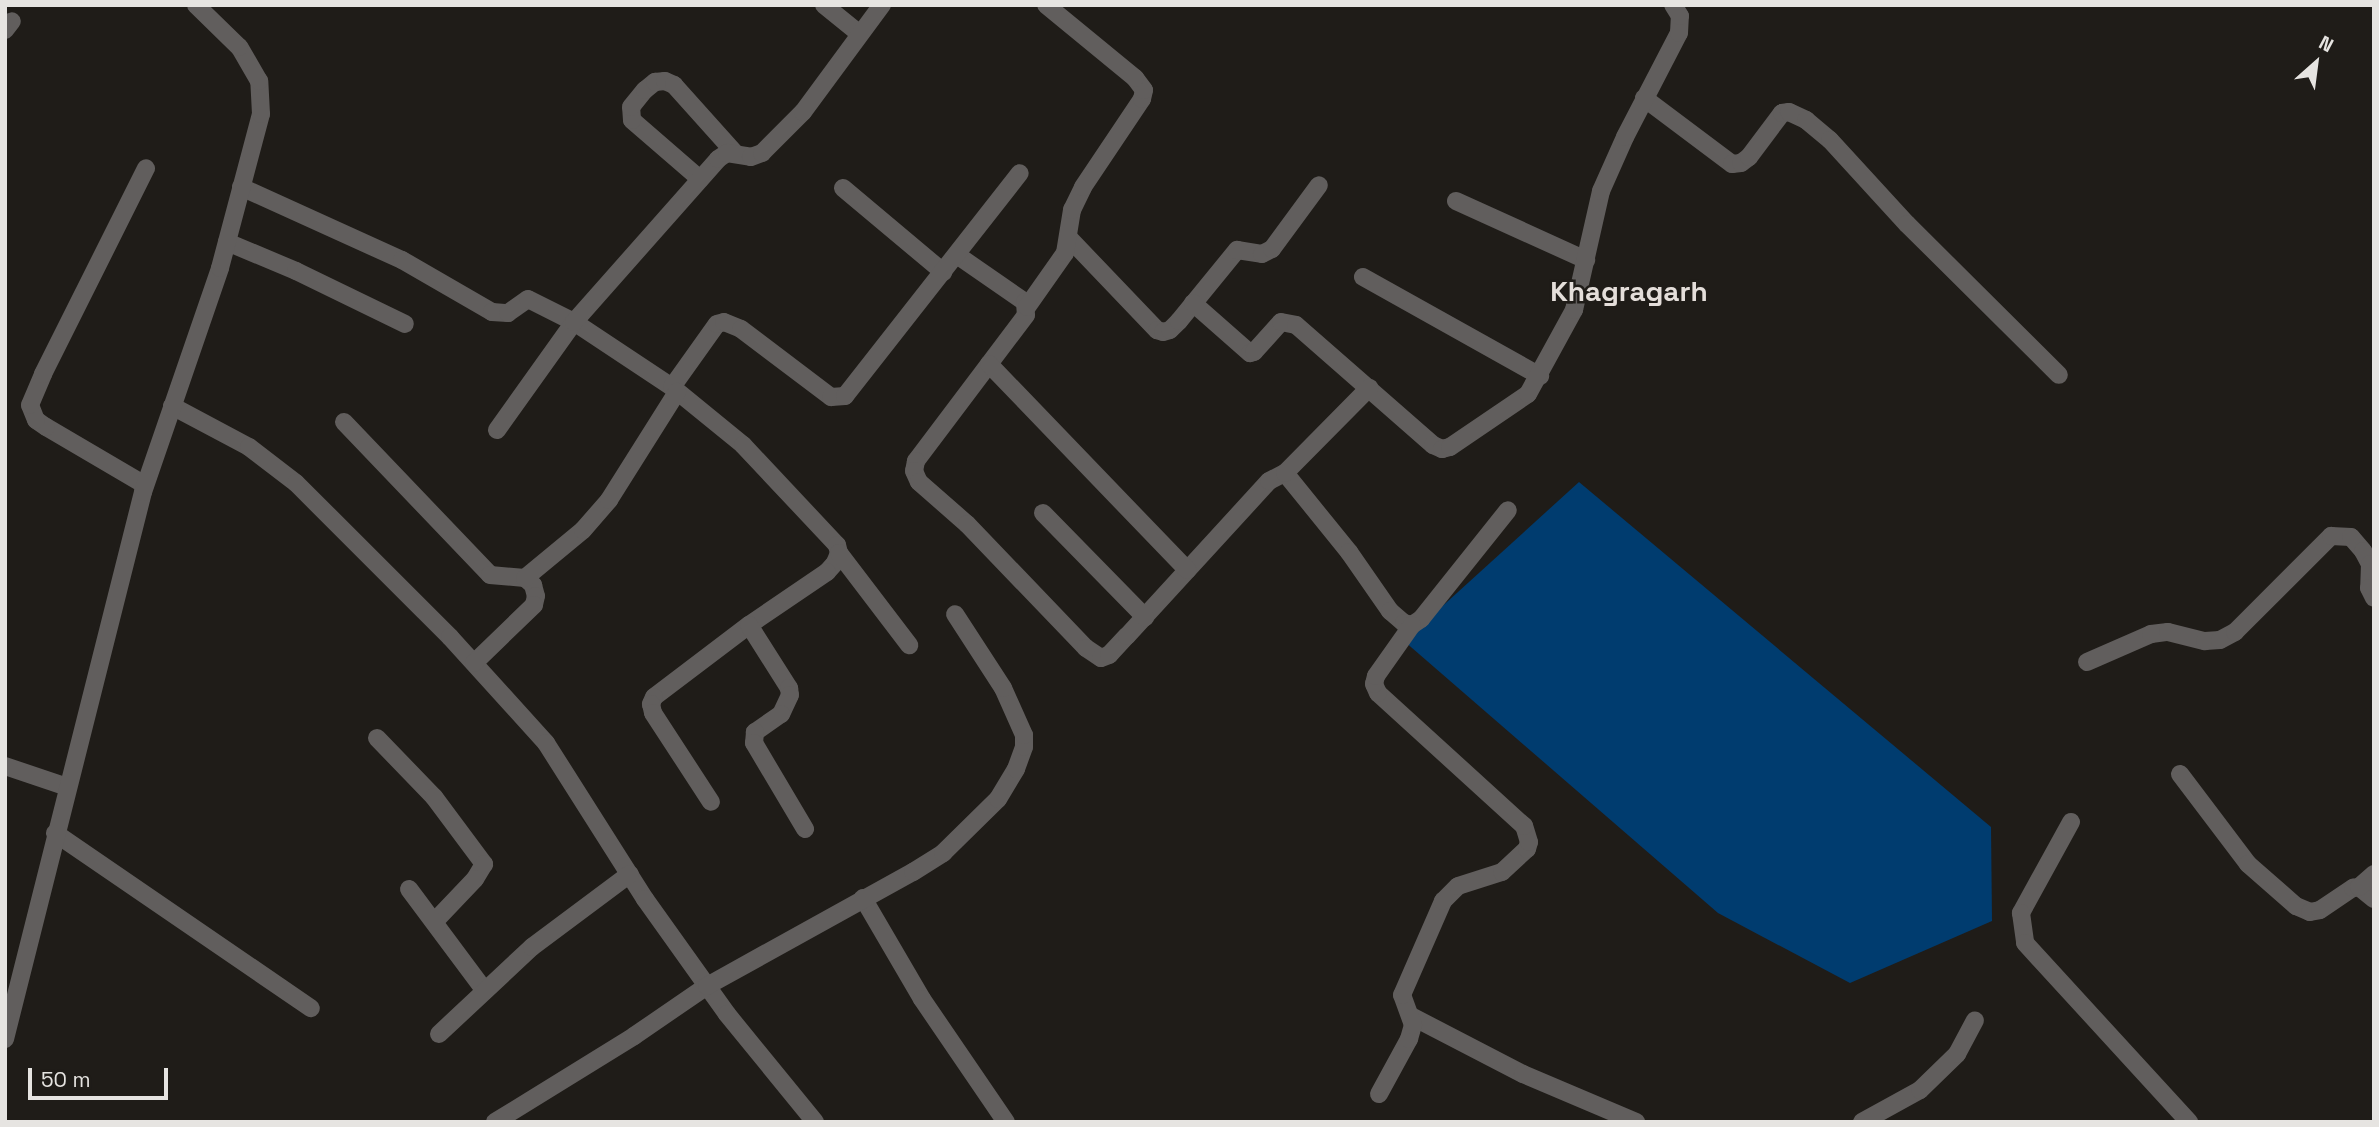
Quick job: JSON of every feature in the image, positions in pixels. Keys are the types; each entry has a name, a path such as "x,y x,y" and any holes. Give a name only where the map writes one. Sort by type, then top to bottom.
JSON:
{"street":[{"path":"5,1039 145,485 226,242 261,114 259,80 239,47 196,5"},
{"path":"824,5 860,34"},
{"path":"497,430 574,322 718,159 727,153 751,157 762,153 803,112 882,5"},
{"path":"1046,5 1135,78 1144,90 1142,99 1083,187 1072,210 1065,253 1055,270 1027,307 1026,315 916,461 914,471 919,482 967,524 1086,648 1101,658 1109,654 1145,617 1269,481 1285,472 1369,388"},
{"path":"1193,303 1250,352 1254,352 1281,322 1287,321 1433,445 1442,449 1450,447 1528,394 1574,310 1601,191 1644,99 1679,33 1680,16 1672,5"},
{"path":"700,179 632,120 631,107 645,90 656,82 665,81 674,85 735,153"},
{"path":"1644,99 1732,163 1741,163 1749,157 1782,113 1789,112 1806,120 1830,140 1907,224 2059,375"},
{"path":"145,485 46,427 36,420 30,405 146,169"},
{"path":"525,578 583,530 609,500 674,389 716,324 724,322 741,329 831,397 845,396 1020,173"},
{"path":"1068,237 1157,330 1170,330 1237,250 1262,254 1272,249 1319,185"},
{"path":"241,187 402,260 492,312 508,313 528,299 574,322 674,389 743,445 782,483 837,545 839,553 909,645"},
{"path":"843,188 943,272"},
{"path":"1456,201 1586,260"},
{"path":"226,242 296,271 405,324"},
{"path":"957,255 1025,302 1027,307"},
{"path":"1363,277 1539,376"},
{"path":"989,364 1187,570"},
{"path":"173,405 249,447 296,483 474,663 545,743 707,986 815,1122"},
{"path":"344,422 490,575 525,578 533,585 536,596 534,604 474,663"},
{"path":"1285,472 1349,552 1390,611 1404,623 1412,625"},
{"path":"1379,1094 1409,1039 1411,1016 1402,995 1404,985 1430,935 1443,901 1458,886 1502,872 1527,849 1530,842 1524,826 1378,693 1374,684 1376,676 1412,625 1421,619 1508,510"},
{"path":"1044,513 1145,617"},
{"path":"2087,662 2151,634 2168,632 2205,641 2220,640 2235,632 2331,536 2351,537 2363,551 2370,564 2369,588 2374,598"},
{"path":"711,802 653,713 651,704 654,697 676,677 827,572 839,553"},
{"path":"495,1122 611,1051 707,986 943,853 998,799 1024,747 1018,717 956,614"},
{"path":"749,625 789,688 790,695 781,713 755,732 754,743 805,829"},
{"path":"377,738 434,797 484,864 475,879 434,922"},
{"path":"5,766 67,787"},
{"path":"2180,774 2248,864 2296,906 2310,912 2320,910 2353,888 2367,893 2374,874"},
{"path":"2071,822 2021,913 2025,943 2189,1122"},
{"path":"55,833 311,1009"},
{"path":"439,1034 571,916 630,874"},
{"path":"409,889 485,991"},
{"path":"863,898 922,999 1006,1122"},
{"path":"1411,1016 1524,1074 1636,1122"},
{"path":"1862,1122 1920,1090 1957,1054 1975,1020"}],"water":[{"path":"1579,482 1991,827 1992,921 1850,983 1718,913 1404,641"}],"district":[{"name":"Khagragarh","path":"1629,291"}]}
